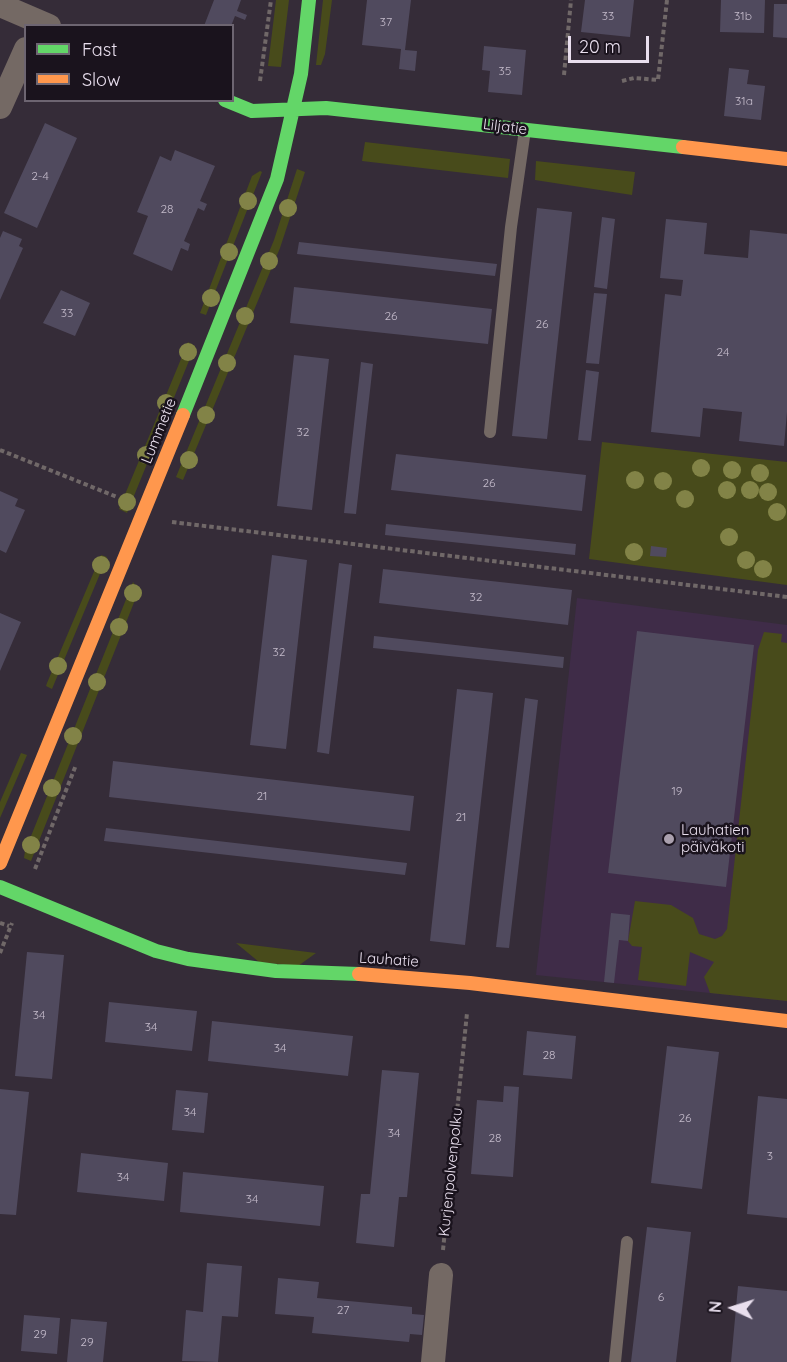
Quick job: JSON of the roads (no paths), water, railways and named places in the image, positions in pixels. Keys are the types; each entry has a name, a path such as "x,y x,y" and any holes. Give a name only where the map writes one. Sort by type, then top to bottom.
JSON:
{"street":[{"name":"Lummetie","path":"0,863 138,528 277,179 295,110 309,0"},
{"path":"0,5 41,24"},
{"path":"0,107 24,53"},
{"name":"Liljatie","path":"230,102 252,111 326,108 787,159"},
{"name":"Lauhatie","path":"0,887 156,951 188,959 276,971 317,971 470,983 787,1021"},
{"path":"433,1362 441,1275"}],"lane":[{"path":"490,432 511,227 525,130"},
{"path":"615,1362 627,1242"}],"place":[{"name":"Lauhatien päiväkoti","path":"669,839"}]}
